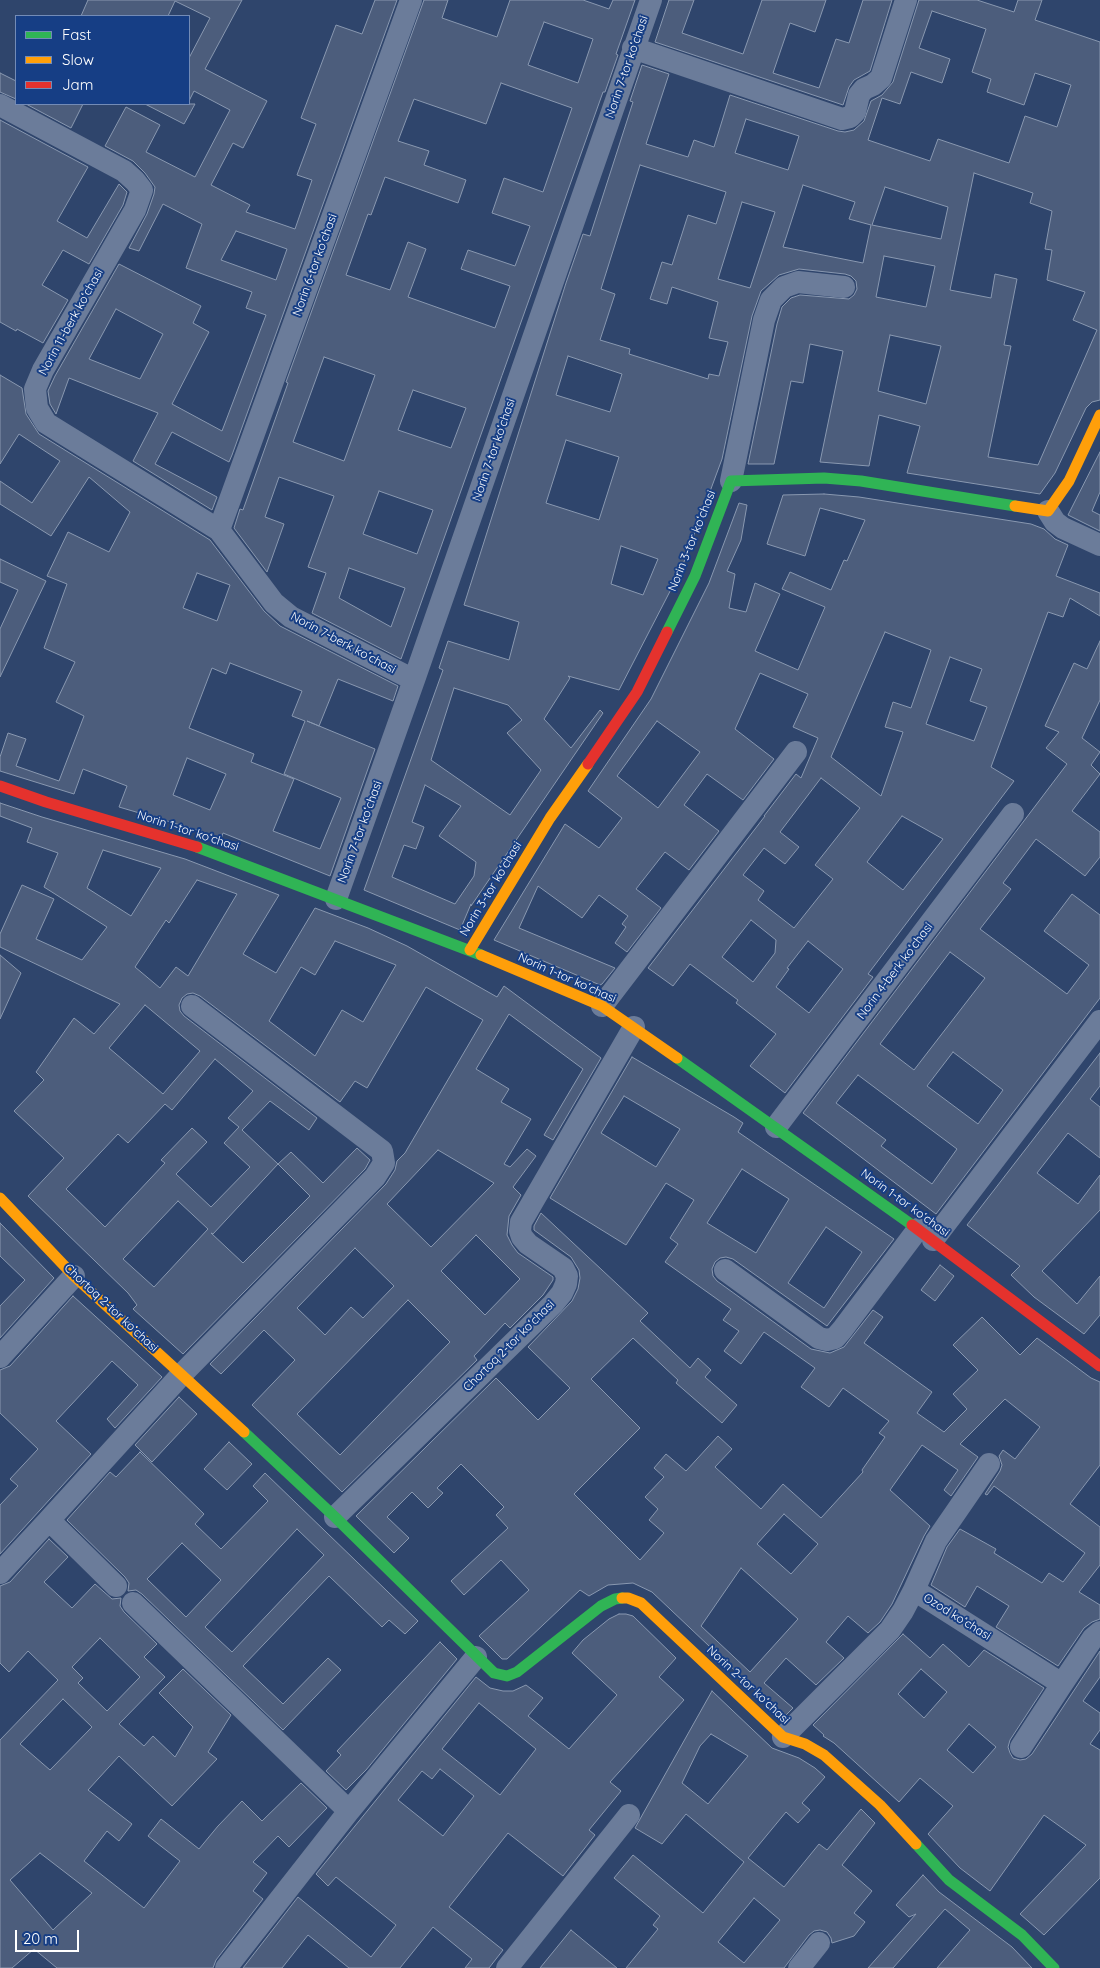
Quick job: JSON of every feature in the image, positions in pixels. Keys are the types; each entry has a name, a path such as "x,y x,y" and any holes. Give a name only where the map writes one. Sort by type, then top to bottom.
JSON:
{"street":[{"name":"Norin 6-tor koʻchasi","path":"219,530 411,0"},
{"name":"Norin 7-tor koʻchasi","path":"336,899 651,0"},
{"path":"633,48 842,119 850,117 855,112 859,95 864,89 881,78 906,0"},
{"name":"Norin 11-berk koʻchasi","path":"0,105 124,171 135,180 142,190 135,210 43,370 35,388 37,408 46,423 219,530"},
{"path":"731,481 764,320 772,300 784,287 798,282 844,287"},
{"path":"1100,416 1069,481 1048,511 1055,522 1063,528 1100,545"},
{"name":"Norin 3-tor koʻchasi","path":"470,950 550,818 638,692 695,576 731,481 824,478 861,481 1048,511"},
{"name":"Norin 7-berk koʻchasi","path":"219,530 274,603 291,617 414,680"},
{"path":"602,1006 796,752"},
{"name":"Norin 1-tor koʻchasi","path":"0,786 46,802 190,844 470,950 602,1006 776,1127 926,1235 1100,1366"},
{"name":"Norin 4-berk koʻchasi","path":"776,1127 1013,814"},
{"path":"0,1574 182,1374 375,1177 384,1163 382,1151 192,1006"},
{"path":"725,1270 819,1338 827,1340 835,1338 926,1235 1100,1021"},
{"name":"Chortoq 2-tor koʻchasi","path":"335,1517 562,1293 567,1276 563,1268 522,1238 520,1231 521,1222 634,1027"},
{"name":"Chortoq 2-tor koʻchasi","path":"0,1198 74,1276 335,1517 476,1658"},
{"path":"0,1358 74,1276"},
{"path":"914,1590 936,1541 989,1464"},
{"path":"49,1520 116,1586"},
{"name":"Ozod koʻchasi","path":"783,1737 890,1630 914,1590 1062,1684"},
{"name":"Norin 2-tor koʻchasi","path":"476,1658 494,1673 507,1676 517,1672 602,1606 615,1599 628,1598 641,1603 783,1737 805,1744 824,1755 880,1805 948,1880 1022,1935 1054,1968"},
{"path":"134,1603 349,1811"},
{"path":"1021,1747 1093,1638 1100,1632"},
{"path":"226,1968 349,1811 476,1658"},
{"path":"507,1968 629,1815"},
{"path":"799,1968 819,1943"}],"building":[{"path":"88,0 242,0 205,69 267,101 243,148 233,143 211,185 250,205 246,212 295,229 312,180 297,175 316,124 301,118 336,25 362,34 375,0 397,0 229,462 172,432 155,464 217,497 212,510 133,461 158,413 69,378 56,414 50,404 48,391 119,264 201,306 193,323 209,332 172,404 222,431 266,315 246,308 252,292 186,268 202,224 163,204 139,251 129,248 147,214 155,187 133,161 105,146 126,107 160,125 146,152 195,177 230,110 194,91 190,99 190,56 210,18 175,1 168,15 81,15","holes":["236,231 287,249 276,280 221,260","116,309 163,334 140,379 89,359"]},
{"path":"424,0 448,0 442,18 497,37 510,0 583,0 609,9 613,0 635,0 605,92 603,92 401,659 312,613 326,573 308,567 334,496 279,477 265,517 284,524 267,572 234,528 240,509 243,510 288,383 286,382","holes":["544,22 593,39 578,83 528,65","501,83 572,108 543,192 504,178 492,213 530,226 515,266 468,250 461,269 510,286 495,328 408,297 426,249 408,242 390,290 346,275 368,214 371,215 385,177 458,203 466,180 424,165 429,151 398,141 414,99 486,124","324,357 375,375 344,461 293,442","413,390 466,408 451,448 398,430","379,491 433,510 417,554 363,534","349,568 405,588 391,627 339,598"]},
{"path":"669,0 694,0 682,33 743,54 762,0 826,0 815,32 790,23 773,73 819,88 836,39 849,43 863,0 892,0 870,71 854,80 849,87 843,105 655,42"},
{"path":"919,0 977,0 1014,12 1018,0 1042,0 1035,20 1100,42 1100,400 1092,402 1086,408 1055,473 1040,494 907,473 920,426 879,415 869,466 820,462 843,351 810,344 803,383 791,381 774,464 748,464 782,307 791,298 800,295 849,299 857,289 856,281 851,276 845,274 799,269 779,275 761,291 752,316 722,459 681,570 619,690 568,676 570,678 544,719 571,748 600,710 603,713 471,906 471,904 460,930 364,890 443,670 439,668 448,641 509,660 519,622 464,605 566,283 583,234 590,236 633,102 630,101 642,65 669,74 646,144 688,157 694,140 714,147 730,95 845,132 854,130 864,121 871,101 882,95 893,82","holes":["932,11 986,29 972,72 991,79 987,92 1024,105 1035,73 1071,85 1057,127 1025,116 1009,163 938,139 930,161 868,140 882,98 900,104 911,72 942,83 950,59 919,48","746,119 799,136 788,170 735,153","640,165 726,192 716,224 688,215 672,265 662,262 650,299 667,304 672,287 718,302 709,338 728,342 719,376 709,374 708,379 629,354 630,349 600,340 615,294 601,289","974,173 1033,193 1030,203 1052,211 1045,249 1052,250 1047,280 1085,292 1073,320 1097,330 1038,465 988,457 1011,346 1004,345 1017,279 995,274 991,298 950,290","803,185 855,202 849,219 871,225 863,263 783,247","885,187 948,207 941,239 872,225","742,202 775,212 750,288 718,279","884,256 935,266 926,307 876,297","890,335 941,346 926,404 878,391","568,356 622,374 610,412 556,395","566,440 619,457 599,520 546,503","621,546 658,559 643,595 611,584","454,688 508,705 522,720 507,733 541,770 510,815 431,760","425,785 461,806 439,836 476,862 474,876 455,904 392,877 404,845 416,849 424,827 412,822"]},
{"path":"0,73 15,80 15,99 0,92"},
{"path":"195,104 184,124 147,105"},
{"path":"28,105 82,105 71,128"},
{"path":"0,120 88,167 57,221 87,238 119,184 127,192 123,205 89,264 63,250 42,285 68,300 43,343 0,322"},
{"path":"0,375 22,388 26,414 39,434 210,540 264,611 280,626 398,686 393,701 338,679 319,726 375,749 330,876 223,833 221,839 119,807 127,786 83,769 74,794 0,771 0,757 8,733 26,739 16,766 59,781 84,716 56,702 75,662 44,648 67,584 47,576 68,532 109,552 130,512 89,477 51,536 0,504 0,481 32,503 60,461 19,434 0,464","holes":["197,573 230,585 217,621 183,608","230,663 302,691 292,716 305,721 284,774 341,798 320,849 273,831 294,779 251,762 254,754 189,728 212,668 226,674","187,758 226,774 210,810 173,795"]},
{"path":"1100,452 1100,492 1092,511 1100,515 1100,531 1068,515"},
{"path":"824,494 859,497 1031,524 1044,529 1055,539 1068,545 1056,576 1100,593 1100,616 1070,598 1063,617 1048,612 991,767 1014,781 868,974 873,977 785,1093 750,1066 776,1034 736,1003 738,1000 690,964 673,986 648,968 796,774 801,778 818,738 793,727 808,694 760,673 735,729 774,759 743,800 707,774 684,805 719,831 689,870 665,852 636,889 661,908 627,952 615,943 626,927 622,924 628,916 599,895 582,918 538,886 519,928 615,968 602,984 600,985 494,940 565,824 599,848 622,818 588,791 651,699 709,583 739,503 747,505 741,540 727,571 735,574 729,608 746,612 755,583 780,594 755,651 798,670 825,607 782,589 790,572 831,590 844,560 847,561 865,520 820,508 805,556 767,544 783,495","holes":["885,632 931,650 911,708 893,702 885,727 903,732 881,796 831,757","950,657 982,669 970,701 987,707 974,741 926,724","657,721 700,752 658,808 617,776","821,778 860,808 815,865 833,879 794,928 758,900 764,891 743,875 764,848 785,864 799,847 780,832","902,816 943,839 903,890 867,862","751,920 776,940 775,953 753,982 722,957","808,941 843,969 809,1013 776,987 789,969 787,968"]},
{"path":"0,559 46,581 0,677 0,629 18,590 0,582"},
{"path":"1100,641 1100,700 1082,738 1100,752 1091,765 1100,774 1072,811 1100,832 1100,857 1085,876 1036,839 1003,883 1011,889 980,929 1067,994 1089,965 1044,931 1072,894 1100,915 1100,998 936,1214 803,1113 1067,764 1046,748 1059,732 1045,726 1074,663 1087,669","holes":["950,952 985,978 914,1070 880,1044","953,1052 1003,1090 978,1124 927,1086","858,1075 957,1149 932,1184 881,1146 886,1140 836,1103"]},
{"path":"0,803 185,859 279,895 243,954 276,973 315,908 368,928 407,946 497,997 504,986 601,1058 553,1140 544,1135 583,1069 509,1014 476,1069 509,1089 501,1102 531,1119 504,1164 510,1167 527,1149 536,1156 513,1187 521,1195 509,1216 507,1235 518,1253 553,1277 553,1280 543,1295 510,1328 505,1323 474,1356 477,1360 342,1492 252,1405 295,1360 264,1330 221,1374 210,1364 386,1184 395,1170 397,1161 405,1153 483,1020 426,987 367,1088 355,1081 340,1102 200,996 193,993 187,994 182,998 179,1005 180,1011 184,1016 317,1118 309,1130 270,1101 242,1130 278,1164 291,1152 323,1183 357,1148 370,1160 365,1169 183,1354 133,1309 137,1305 128,1293 28,1196 64,1158 14,1111 44,1080 36,1072 74,1018 94,1034 120,1004 0,947 0,934 22,885 54,899 36,939 82,960 107,927 44,887 58,853 27,842 32,828 0,816","holes":["103,850 161,868 131,916 87,888","197,880 237,894 188,976 176,967 160,988 135,967 166,920 169,923","335,941 396,965 363,1022 342,1010 315,1056 269,1021 301,967 315,975","145,1005 200,1051 163,1094 109,1048","215,1059 253,1091 228,1118 239,1127 224,1143 250,1167 211,1207 176,1174 207,1142 192,1128 161,1160 165,1163 105,1227 66,1189 118,1134 128,1143 165,1104 172,1110","438,1150 494,1183 431,1247 387,1204","278,1164 310,1196 243,1263 211,1233 213,1234","178,1201 208,1229 154,1287 123,1259","476,1235 520,1279 485,1315 441,1271","355,1248 394,1286 363,1318 351,1307 325,1335 297,1308","408,1300 450,1342 340,1455 297,1414"]},
{"path":"0,955 21,973 0,1019"},
{"path":"1100,1053 1100,1086 1090,1099 1100,1107 1100,1158 1068,1133 1037,1173 1078,1204 1100,1175 1100,1210 1042,1271 1077,1304 1100,1276 1100,1315 1084,1334 1034,1297 1011,1275 1020,1266 967,1225"},
{"path":"632,1057 743,1123 738,1132 894,1239 827,1326 733,1259 720,1258 715,1262 712,1269 713,1276 717,1281 811,1349 830,1353 844,1347 873,1310 883,1317 864,1343 932,1392 917,1413 944,1432 967,1409 953,1394 978,1370 953,1345 982,1317 1020,1355 1037,1338 1091,1378 1100,1382 1100,1465 1070,1504 1100,1527 1100,1565 1079,1592 1100,1605 1100,1619 1084,1628 1058,1666 996,1627 1009,1606 977,1586 965,1607 931,1585 947,1547 960,1529 996,1549 994,1553 1042,1583 1049,1573 1063,1582 1085,1553 994,1486 987,1495 985,1494 1000,1471 1002,1465 999,1456 1003,1450 1015,1459 1040,1427 1005,1399 960,1444 978,1457 951,1496 944,1490 958,1470 922,1445 890,1490 930,1526 892,1604 880,1622 868,1633 848,1616 826,1642 844,1658 816,1685 786,1658 764,1683 793,1708 784,1717 652,1592 633,1583 608,1585 589,1596 580,1590 507,1659 502,1659 479,1636 529,1590 501,1560 464,1595 451,1581 508,1528 496,1515 504,1507 461,1464 437,1488 443,1493 428,1508 412,1492 387,1517 409,1538 394,1553 356,1516 496,1378 538,1420 570,1388 528,1347 572,1301 578,1289 580,1278 579,1270 571,1257 534,1230 534,1226 541,1213 648,1313 640,1321 690,1368 698,1358 711,1370 705,1377 737,1405 722,1423 676,1383 678,1380 633,1338 591,1379 640,1428 574,1494 640,1560 664,1533 649,1520 658,1509 645,1497 664,1477 654,1468 666,1454 686,1471 718,1436 732,1449 715,1467 761,1509 783,1484 821,1518 863,1472 862,1470 885,1437 879,1433 889,1421 843,1388 829,1407 801,1387 815,1368 764,1332 741,1364 724,1351 739,1331 723,1320 731,1309 665,1262 678,1244 670,1238 694,1200 666,1183 626,1245 550,1198","holes":["624,1096 680,1129 656,1167 601,1133","742,1169 789,1199 756,1253 707,1223","826,1227 862,1252 824,1308 788,1283","784,1514 818,1544 791,1574 757,1544","741,1568 798,1619 750,1672 701,1626"]},
{"path":"0,1223 54,1278 0,1338 0,1306 25,1280 0,1256"},
{"path":"940,1265 954,1276 935,1301 921,1290"},
{"path":"73,1296 162,1377 115,1428 107,1419 138,1385 112,1361 56,1421 91,1454 0,1554 0,1505 18,1486 10,1479 38,1449 0,1413 0,1370 10,1366"},
{"path":"179,1397 197,1414 152,1462 135,1445"},
{"path":"229,1442 252,1464 227,1490 204,1469"},
{"path":"140,1452 204,1514 195,1524 221,1549 268,1501 253,1486 265,1473 418,1621 405,1634 389,1620 382,1627 329,1576 243,1666 283,1704 328,1658 341,1670 283,1730 142,1594 136,1590 128,1591 129,1583 125,1577 67,1520 110,1472 116,1477","holes":["297,1529 324,1555 232,1652 205,1627","182,1543 221,1580 186,1617 147,1579"]},
{"path":"49,1539 68,1557 44,1582 72,1608 95,1584 112,1599 121,1598 120,1606 124,1612 157,1644 144,1657 165,1677 119,1724 144,1746 153,1736 175,1757 193,1727 159,1693 183,1669 231,1715 208,1752 217,1759 172,1806 119,1756 88,1790 132,1824 119,1841 107,1831 84,1861 144,1908 180,1861 148,1836 161,1819 199,1849 242,1801 262,1821 301,1783 327,1808 289,1847 278,1836 253,1862 267,1873 253,1891 263,1899 216,1960 213,1968 57,1968 34,1949 12,1968 0,1968 0,1740 58,1680 28,1651 9,1672 0,1663 0,1586 10,1582","holes":["100,1638 140,1677 107,1711 78,1683 83,1678 72,1667","63,1699 92,1727 50,1770 20,1744","40,1853 92,1893 53,1930 10,1880"]},
{"path":"619,1614 633,1616 676,1658 659,1677 684,1700 610,1782 621,1791 589,1830 595,1835 563,1876 508,1833 449,1907 503,1950 489,1968 465,1968 472,1959 433,1927 400,1968 349,1968 308,1935 282,1968 243,1968 298,1897 371,1957 396,1925 336,1877 328,1886 316,1874 476,1677 490,1688 503,1691 513,1691 526,1685 543,1698 528,1716 569,1749 617,1695 572,1653 583,1640 609,1619","holes":["479,1703 536,1749 500,1795 442,1749","440,1769 474,1796 443,1836 398,1800 422,1771 432,1779"]},
{"path":"903,1634 930,1658 943,1644 969,1667 984,1650 1044,1688 1010,1740 1008,1747 1013,1758 1026,1759 1032,1754 1100,1651 1100,1677 1083,1701 1100,1713 1100,1730 1090,1744 1100,1750 1100,1878 1044,1935 1020,1914 1086,1845 1044,1815 990,1891 960,1868 928,1834 953,1806 920,1778 899,1802 834,1743 823,1736 813,1725","holes":["921,1669 947,1692 924,1718 898,1694","969,1724 996,1747 973,1773 947,1750"]},
{"path":"440,1642 457,1659 366,1770 346,1790 326,1771 341,1755 337,1751"},
{"path":"712,1691 772,1748 799,1758 825,1777 802,1803 810,1810 798,1823 786,1812 748,1858 784,1887 819,1844 827,1850 861,1809 875,1823 842,1865 872,1891 854,1913 865,1922 854,1936 832,1943 827,1932 814,1931 784,1968 626,1968 658,1929 653,1925 660,1916 614,1878 633,1855 703,1913 744,1862 686,1814 662,1844 635,1828","holes":["711,1734 748,1756 708,1804 682,1783 700,1746","754,1898 780,1920 744,1963 718,1942"]},
{"path":"923,1875 939,1892 1012,1947 1032,1968 937,1968 970,1930 945,1909 893,1968 868,1968 916,1914 909,1917 896,1905"},
{"path":"571,1930 617,1968 540,1968"}],"traffic: fast":[{"path":"667,632 695,576 731,481 824,478 861,481 1015,506"},
{"path":"197,847 481,955"},
{"path":"677,1058 912,1225"},
{"path":"244,1432 335,1517 494,1673 507,1676 517,1672 601,1606 615,1599 622,1598"},
{"path":"916,1844 949,1880 1022,1935 1054,1968"}],"traffic: slow":[{"path":"1015,506 1048,511 1069,481 1100,415"},
{"path":"470,950 550,818 588,764"},
{"path":"481,955 602,1006 677,1058"},
{"path":"0,1198 74,1276 244,1432"},
{"path":"622,1598 628,1598 641,1603 783,1737 805,1744 824,1755 880,1805 916,1844"}],"traffic: jam":[{"path":"588,764 637,692 667,632"},
{"path":"0,786 46,802 197,847"},
{"path":"912,1225 1100,1366"}]}
